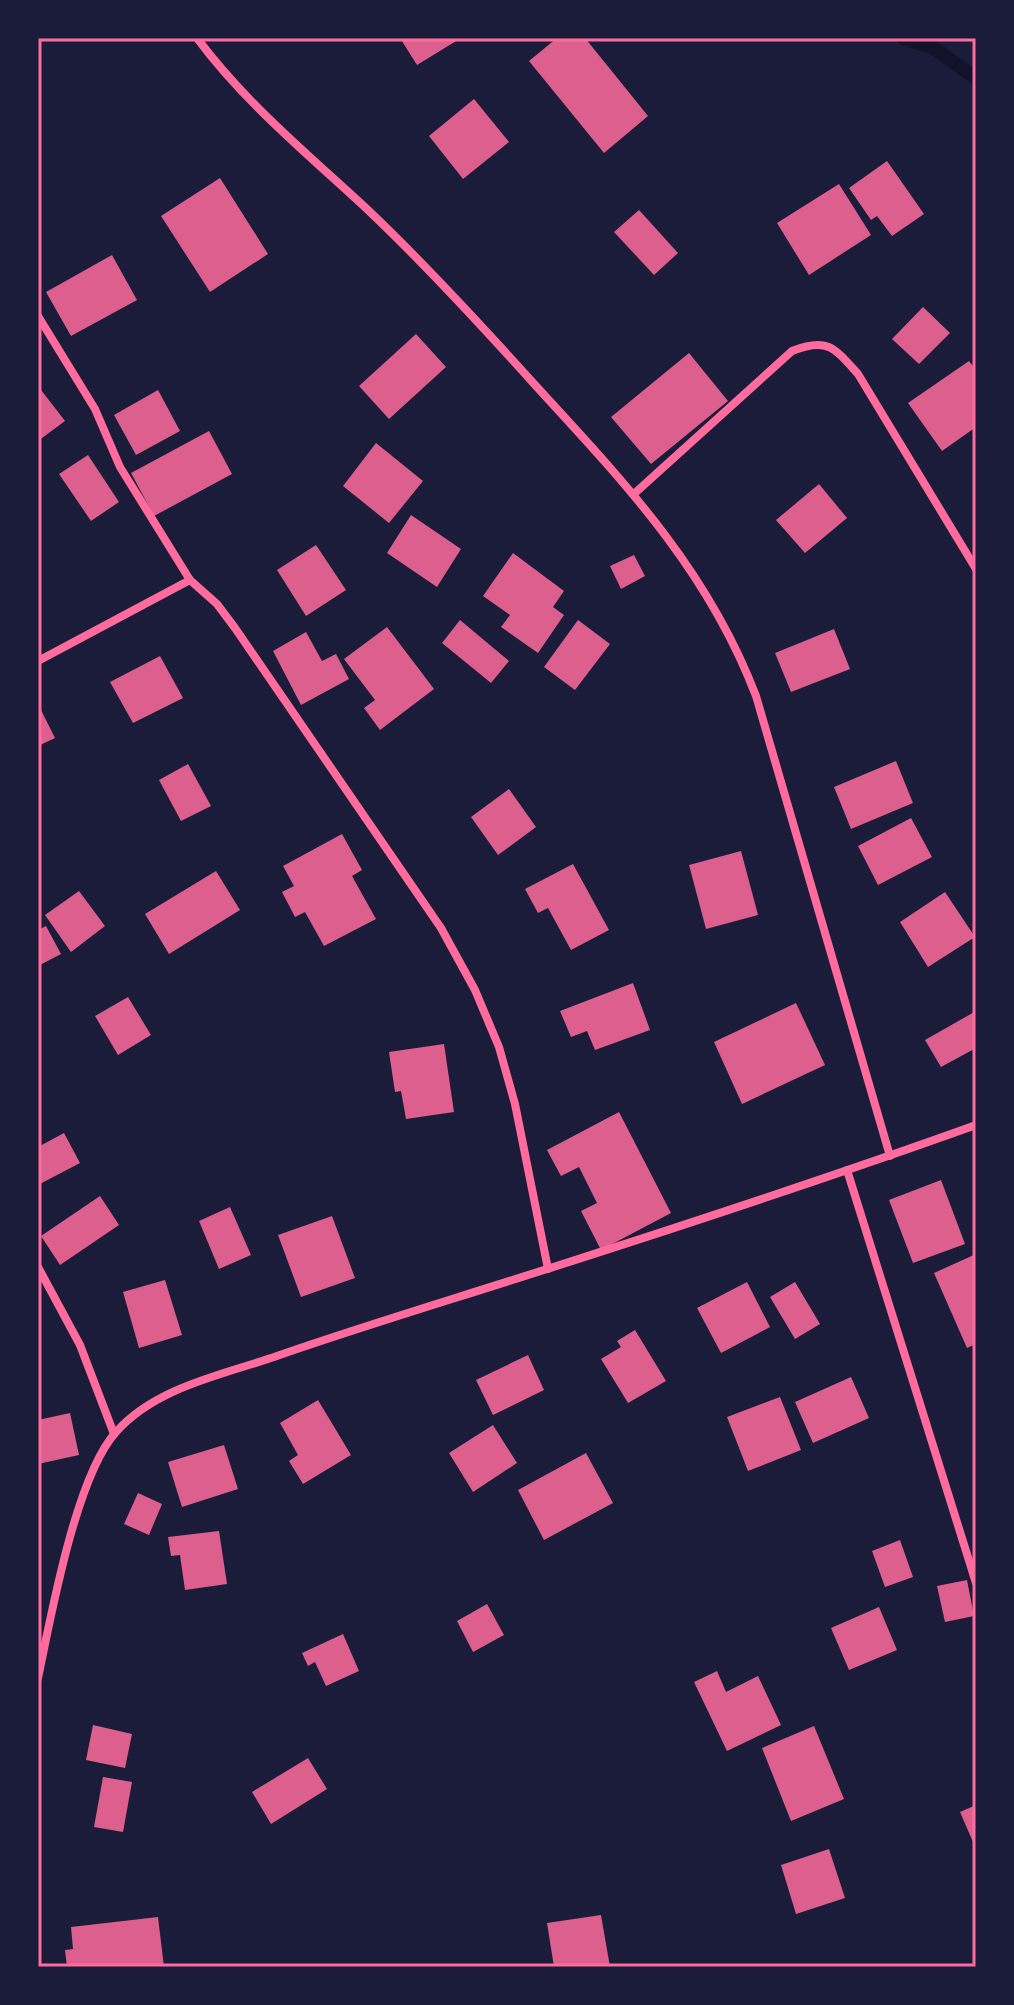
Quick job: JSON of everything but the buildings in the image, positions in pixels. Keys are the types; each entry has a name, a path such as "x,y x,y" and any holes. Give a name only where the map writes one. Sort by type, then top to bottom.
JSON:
{"street":[{"path":"197,38 274,123 443,284 635,493 711,598 737,645 761,711 890,1156"},
{"path":"38,316 95,409 120,467 190,580 217,604 235,628 441,928 475,990 499,1047 515,1104 548,1269"},
{"path":"635,493 792,351 814,342 836,349 858,374 976,569"},
{"path":"38,661 190,580"},
{"path":"38,1678 82,1497 94,1464 114,1434 143,1406 184,1388 352,1330 548,1269 976,1125"},
{"path":"847,1170 976,1583"},
{"path":"38,1267 80,1345 114,1434"}],"waterway":[{"path":"903,38 932,47 976,78"}]}
